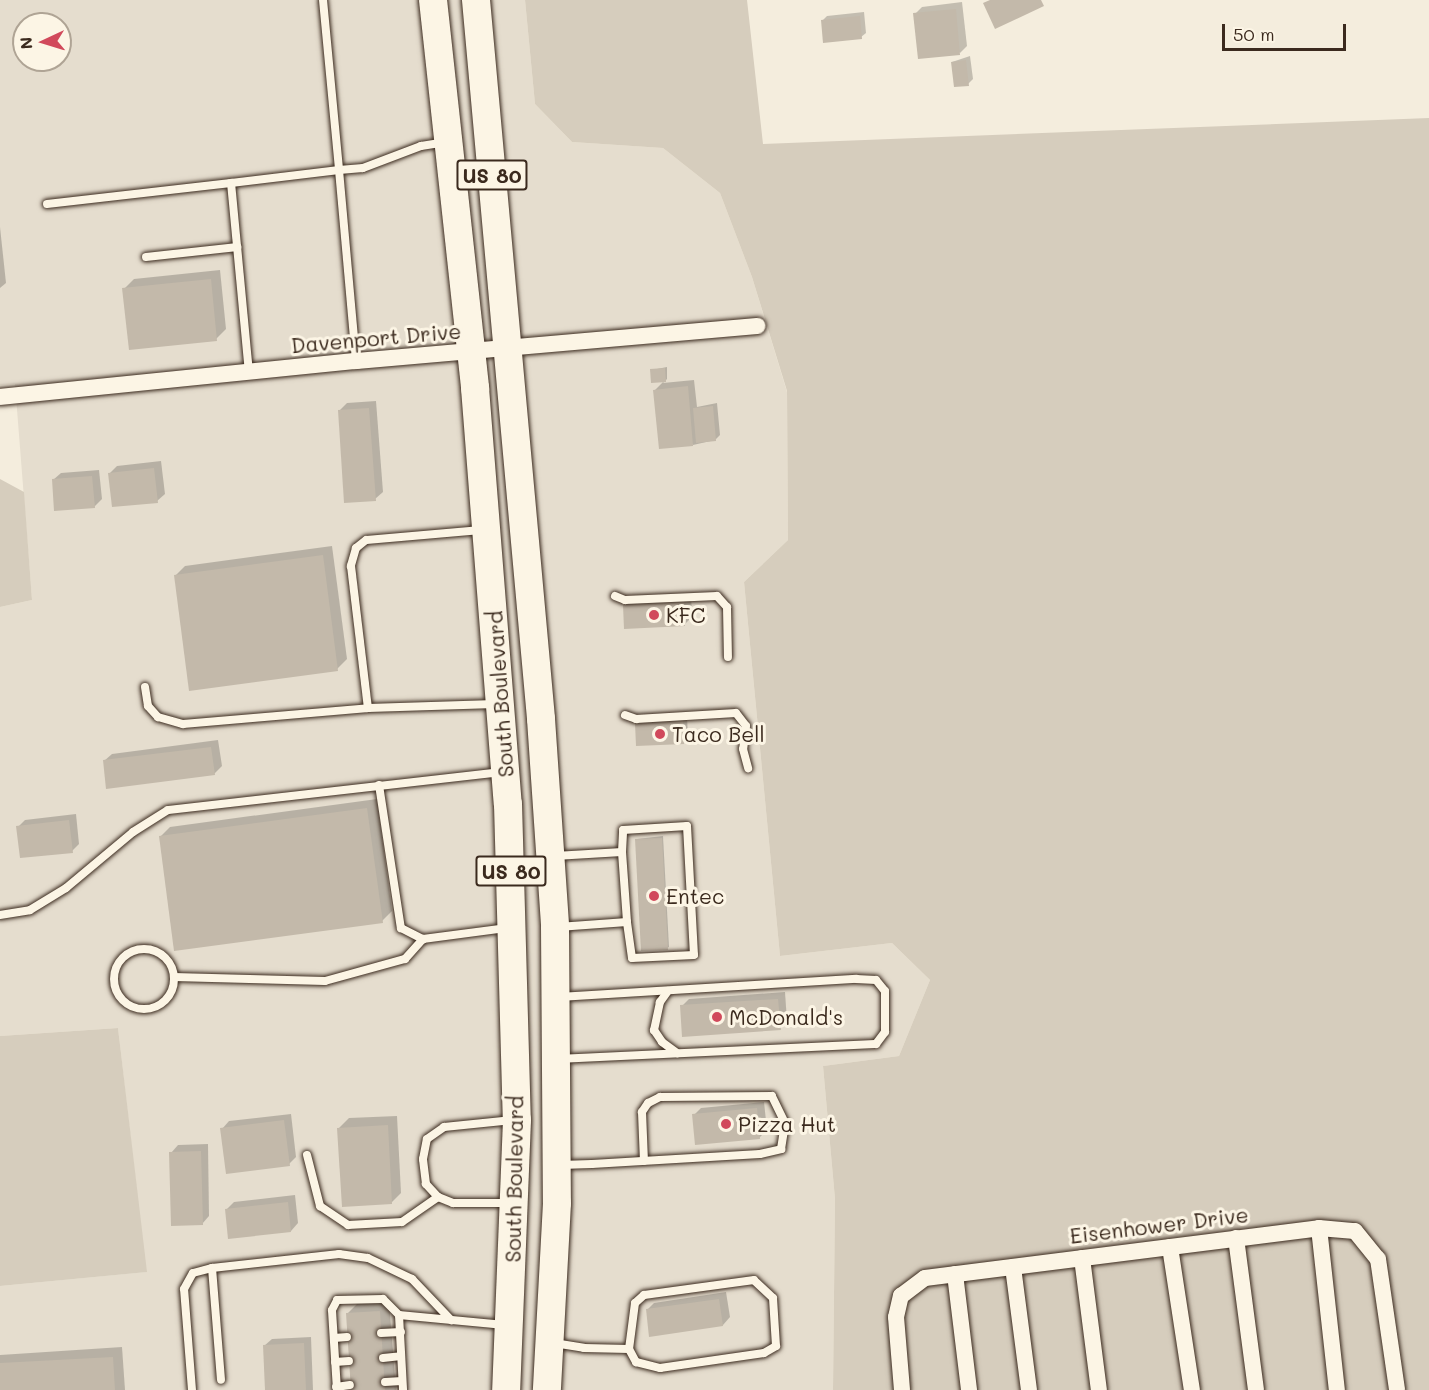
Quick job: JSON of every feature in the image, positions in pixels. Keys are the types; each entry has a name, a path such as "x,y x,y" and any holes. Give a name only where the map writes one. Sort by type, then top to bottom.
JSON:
{"highway":[{"name":"South Boulevard","path":"434,0 488,529 506,771 513,927 517,1120 506,1390"},
{"name":"South Boulevard","path":"476,0 522,499 555,927 557,1164 551,1342 546,1390"},
{"path":"478,432 495,419 501,421 508,431 522,499"},
{"path":"513,927 526,929 544,952 557,1046"},
{"path":"510,1326 528,1335 534,1344 546,1390"}],"street":[{"name":"Davenport Drive","path":"0,397 356,361 471,353 757,326"},
{"name":"Eisenhower Drive","path":"902,1390 896,1317 901,1296 925,1278 1319,1228 1355,1231 1378,1259 1397,1390"},
{"path":"1319,1228 1337,1390"},
{"path":"1236,1238 1256,1390"},
{"path":"1170,1247 1192,1390"},
{"path":"1082,1258 1099,1390"},
{"path":"1013,1267 1029,1390"},
{"path":"955,1274 969,1390"}],"lane":[{"path":"323,0 356,361"},
{"path":"48,204 363,168 420,146 448,142"},
{"path":"231,183 249,373"},
{"path":"146,257 237,248"},
{"path":"368,708 351,566 356,548 366,540 488,529"},
{"path":"615,596 625,600 717,596 727,607 728,657"},
{"path":"145,687 148,706 158,717 183,724 368,708 502,704"},
{"path":"625,715 636,719 736,713 746,726 743,749 748,768"},
{"path":"0,915 30,910 66,888 133,832 168,810 506,771"},
{"path":"379,786 400,928 423,939 513,927"},
{"path":"687,826 694,955 632,958 627,922 622,852 623,830 687,826"},
{"path":"551,856 622,852"},
{"path":"555,927 627,922"},
{"path":"174,977 325,981 405,959 423,939"},
{"path":"138,950 158,952 166,959 174,977 163,1002 145,1009 120,997 114,979 121,960 138,950"},
{"path":"556,997 855,979 876,980 885,991 885,1032 876,1044 677,1053 557,1046"},
{"path":"669,991 660,1002 654,1030 662,1042 677,1053"},
{"path":"557,1164 644,1161 760,1154 781,1149 785,1123 772,1096 660,1097 648,1102 642,1112 644,1161"},
{"path":"515,1203 453,1203 438,1197 426,1184 423,1159 427,1139 444,1127 517,1120"},
{"path":"306,1155 320,1206 348,1225 402,1222 438,1197"},
{"path":"192,1390 184,1289 193,1273 212,1268 339,1254 368,1258 412,1279 451,1320"},
{"path":"212,1268 221,1380"},
{"path":"754,1280 773,1298 776,1346 764,1353 660,1368 636,1362 629,1349 634,1303 644,1295 754,1280"},
{"path":"350,1385 336,1388 332,1310 337,1300 383,1299 399,1315 402,1385 385,1382"},
{"path":"399,1315 510,1326"},
{"path":"381,1334 401,1332"},
{"path":"334,1338 347,1336"},
{"path":"551,1342 584,1348 629,1349"},
{"path":"383,1358 401,1356"},
{"path":"335,1362 349,1361"}],"shaded area":[{"path":"0,0 525,0 535,104 572,142 663,148 720,193 752,277 787,392 788,540 744,582 780,956 892,943 930,980 899,1056 823,1066 835,1199 833,1390 0,1390 0,1286 146,1272 118,1028 0,1036 0,607 32,600 15,384 0,385"},
{"path":"525,0 747,0 763,144 1429,118 1429,1390 833,1390 835,1199 823,1066 899,1056 930,980 892,943 780,956 744,582 788,540 787,391 752,277 720,193 663,148 572,142 535,104"},
{"path":"0,479 24,492 32,600 0,607"},
{"path":"118,1028 147,1272 0,1286 0,1036"}],"building":[{"path":"990,0 1041,0 1044,6 995,29 983,3"},
{"path":"956,9 960,55 918,59 913,13"},
{"path":"860,16 862,39 823,43 821,20"},
{"path":"966,60 969,86 954,87 951,62"},
{"path":"211,279 217,341 129,350 122,288"},
{"path":"665,368 666,382 651,383 650,369"},
{"path":"688,386 693,446 659,449 653,390"},
{"path":"713,406 716,441 696,443 693,408"},
{"path":"369,408 376,501 344,503 338,410"},
{"path":"154,468 158,503 112,507 108,473"},
{"path":"92,476 95,508 54,511 52,479"},
{"path":"323,555 338,671 189,691 174,575"},
{"name":"KFC","path":"684,601 685,626 624,629 623,605"},
{"name":"Taco Bell","path":"683,721 684,744 636,746 635,723"},
{"path":"211,747 215,775 106,789 103,760"},
{"path":"367,808 383,923 174,951 159,836"},
{"path":"69,820 73,853 20,858 16,826"},
{"path":"662,838 668,950 641,951 635,839"},
{"path":"778,999 781,1030 682,1037 680,1005"},
{"path":"757,1108 760,1139 695,1145 692,1114"},
{"path":"284,1120 290,1166 226,1174 220,1128"},
{"path":"388,1125 392,1204 342,1207 337,1128"},
{"path":"201,1151 203,1225 171,1226 169,1152"},
{"path":"288,1202 291,1232 228,1239 225,1209"},
{"path":"719,1299 723,1326 649,1337 646,1309"},
{"path":"380,1311 385,1390 351,1390 346,1313"},
{"path":"304,1343 306,1390 265,1390 263,1345"},
{"path":"113,1357 115,1390 0,1390 0,1363"}],"place":[{"name":"KFC","path":"654,615"},
{"name":"Taco Bell","path":"660,734"},
{"name":"Entec","path":"654,896"},
{"name":"McDonald's","path":"717,1017"},
{"name":"Pizza Hut","path":"726,1124"}]}
